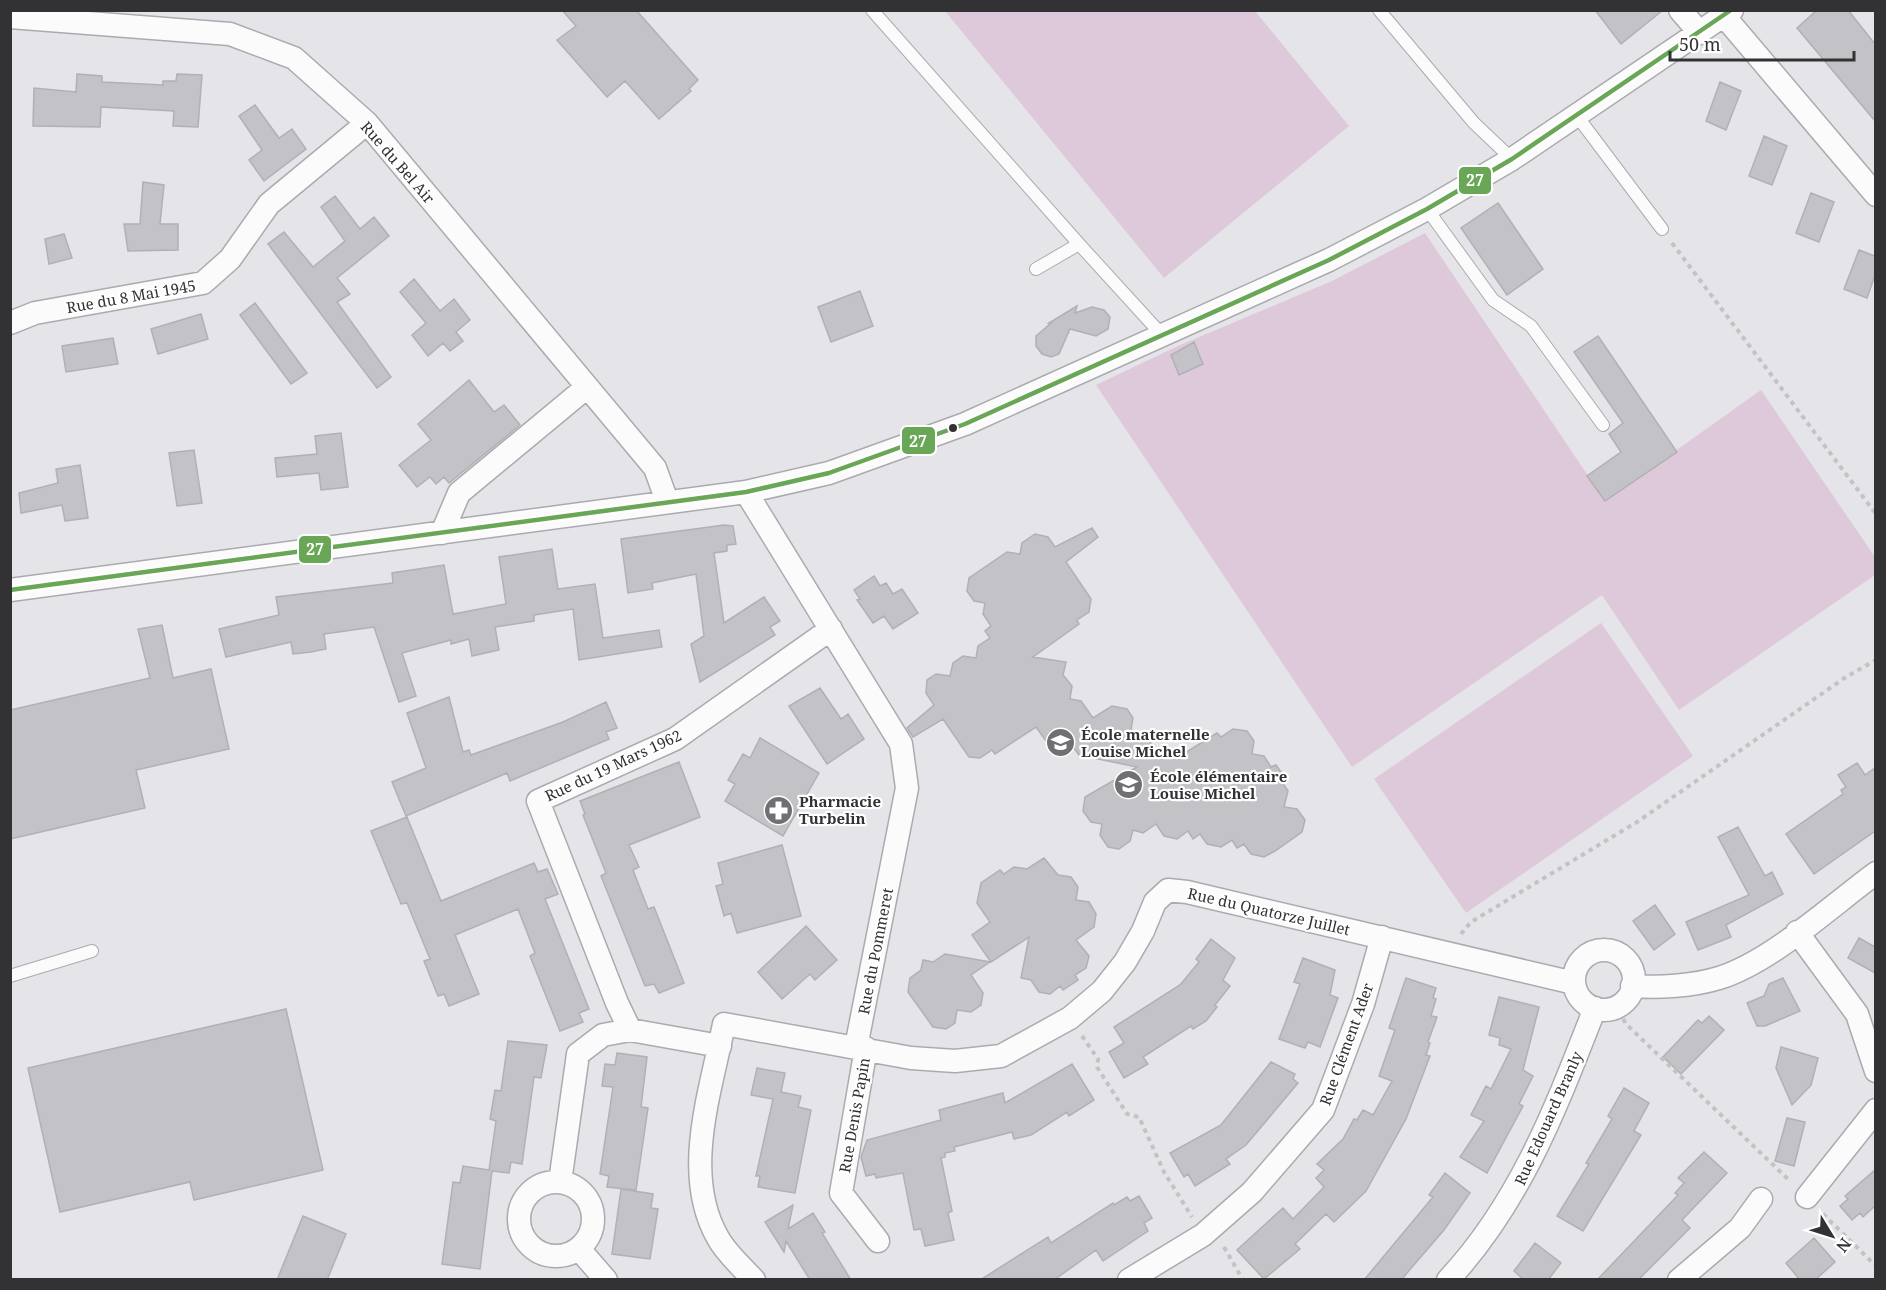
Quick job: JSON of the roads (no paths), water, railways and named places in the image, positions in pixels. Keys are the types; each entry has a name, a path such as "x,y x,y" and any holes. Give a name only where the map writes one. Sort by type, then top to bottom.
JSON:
{"street":[{"path":"1680,10 1700,33"},
{"path":"10,590 746,492 829,474 958,426 1329,260 1427,209 1512,159 1728,13 1875,195"},
{"name":"Rue du Bel Air","path":"10,17 230,34 294,58 367,123 655,468 667,501"},
{"name":"Rue du 8 Mai 1945","path":"10,322 35,313 203,283 230,259 269,204 367,123"},
{"path":"442,533 459,493 587,387"},
{"name":"Rue du Pommeret","path":"746,492 901,744 908,788 861,1047"},
{"name":"Rue du 19 Mars 1962","path":"630,1030 616,1003 538,801 675,739 831,629"},
{"path":"1632,986 1653,988 1719,978 1767,955 1875,873"},
{"name":"Rue du Quatorze Juillet","path":"861,1047 911,1058 955,1062 1001,1056 1070,1018 1102,991 1125,962 1143,931 1155,902 1168,890 1187,892 1574,983"},
{"path":"1797,932 1857,1014 1875,1071"},
{"name":"Rue Clément Ader","path":"1129,1280 1203,1235 1252,1192 1323,1110 1363,1004 1382,937"},
{"path":"1600,950 1612,950 1622,955 1634,976 1632,986 1628,998 1606,1007 1585,1003 1578,996 1574,983 1580,961 1600,950"},
{"name":"Rue Edouard Branly","path":"1448,1280 1500,1217 1531,1163 1558,1101 1606,1007"},
{"path":"754,1280 718,1239 701,1198 701,1143 724,1023 861,1047"},
{"path":"560,1182 578,1054 603,1035 630,1030 720,1046"},
{"name":"Rue Denis Papin","path":"861,1047 841,1193 878,1240"},
{"path":"1807,1197 1875,1110"},
{"path":"560,1182 583,1193 592,1209 592,1228 587,1240 579,1249 556,1257 544,1255 525,1240 520,1229 522,1206 528,1195 548,1183 560,1182"},
{"path":"1679,1280 1740,1228 1761,1199"},
{"path":"579,1249 606,1280"}],"lane":[{"path":"872,10 1162,335"},
{"path":"1379,10 1474,123 1512,159"},
{"path":"1577,116 1662,229"},
{"path":"1427,209 1494,300 1531,326 1602,425"},
{"path":"1036,269 1079,244"},
{"path":"10,976 92,951"}],"place":[{"name":"École maternelle Louise Michel","path":"1060,743"},
{"name":"École élémentaire Louise Michel","path":"1129,785"},
{"name":"Pharmacie Turbelin","path":"778,810"}]}
